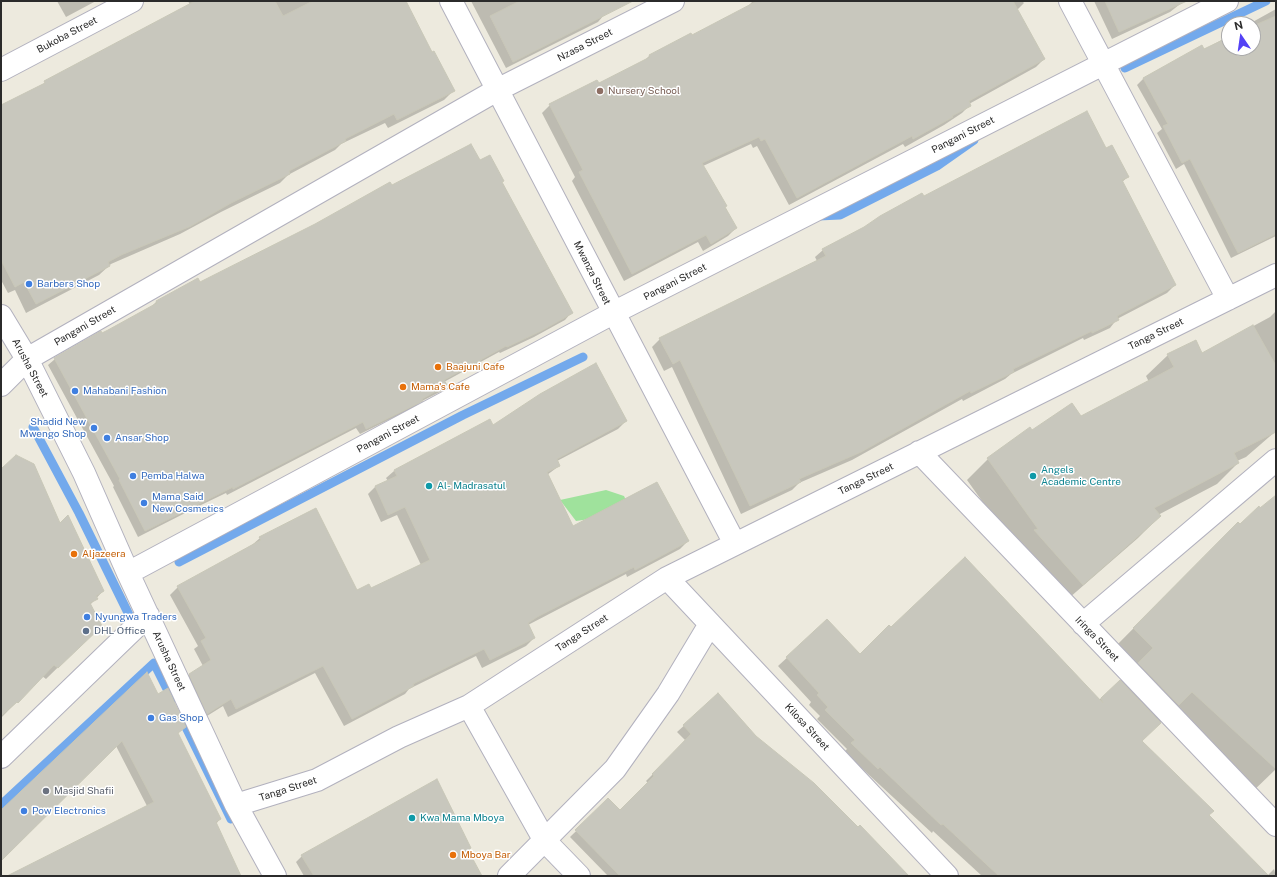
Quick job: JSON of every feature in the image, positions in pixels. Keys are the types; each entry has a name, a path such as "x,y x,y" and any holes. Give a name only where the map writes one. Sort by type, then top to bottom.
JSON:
{"street":[{"name":"Bukoba Street","path":"1,70 132,1"},
{"name":"Mwanza Street","path":"451,1 734,544"},
{"name":"Nzasa Street","path":"497,90 672,1"},
{"path":"1070,1 1228,299"},
{"name":"Pangani Street","path":"128,573 614,313 1227,1"},
{"name":"Pangani Street","path":"1,385 27,359 497,90"},
{"name":"Tanga Street","path":"236,805 317,780 399,738 469,706 667,578 1276,275"},
{"name":"Arusha Street","path":"1,316 27,359 84,473 128,573 236,805 275,876"},
{"name":"Iringa Street","path":"919,452 1083,624 1274,818"},
{"path":"1083,624 1276,460"},
{"name":"Kilosa Street","path":"667,578 947,876"},
{"path":"1,757 148,615"},
{"path":"509,876 545,842 615,769 668,694 710,624"},
{"path":"469,706 545,842 579,876"}],"green space":[{"path":"606,490 624,496 632,513 576,521 560,500"}],"building":[{"path":"195,1 275,1 283,16 313,1 406,1 432,52 434,51 455,91 397,120 394,114 345,139 346,141 289,171 290,174 231,203 191,226 121,255 108,262 110,266 36,304 24,282 15,287 1,260 1,105 45,83 44,81"},
{"path":"520,1 633,1 513,62 490,16"},
{"path":"757,1 1013,1 1045,59 969,101 971,106 952,116 953,117 913,139 912,136 797,198 765,139 761,141 759,137 702,163 727,206 725,207 737,228 711,244 706,235 632,274 579,172 583,170 549,104 597,80 599,83 650,57 649,55 691,33 692,35"},
{"path":"1105,1 1187,1 1119,32"},
{"path":"1276,16 1276,234 1238,253 1190,159 1182,163 1163,126 1168,124 1143,78 1202,45 1204,49 1221,41 1221,56 1261,56 1261,23"},
{"path":"1087,111 1106,148 1112,145 1129,177 1122,180 1176,285 1117,316 1119,320 1092,333 1092,331 1013,369 1014,372 971,393 970,391 861,452 799,479 801,482 750,506 680,360 673,364 659,338 826,256 822,249 864,227 880,216 922,193 924,196"},
{"path":"471,144 480,160 490,155 504,181 502,182 573,313 541,331 507,347 506,346 444,380 447,385 422,399 423,401 366,429 363,422 233,489 233,487 145,531 119,480 120,479 54,358 101,331 102,333 108,330 157,303 156,301 198,278 200,282 315,224 390,182 392,185"},
{"path":"1253,325 1276,366 1276,432 1234,453 1239,463 1154,508 1161,516 1083,585 1034,530 1038,529 987,458 1030,427 1032,430 1072,403 1081,416 1174,367 1167,354 1196,340 1202,353"},
{"path":"596,363 627,421 557,459 560,466 547,472 573,526 657,482 689,541 635,570 634,567 537,617 528,623 535,638 490,660 484,649 413,684 414,686 352,719 323,666 236,709 231,699 207,714 189,674 211,660 201,641 206,638 177,586 261,540 259,537 316,508 357,590 369,584 371,588 430,560 405,507 388,515 375,486 397,476 394,470 490,419 493,425 540,394"},
{"path":"16,455 34,464 60,523 68,515 104,591 96,596 98,599 90,603 102,626 58,668 54,665 18,703 17,702 1,716 1,469"},
{"path":"1276,495 1276,769 1192,692 1179,705 1138,663 1153,648 1133,628 1238,522 1240,524 1259,506 1260,508"},
{"path":"965,557 1103,703 1101,698 1120,680 1161,723 1142,741 1214,811 1209,815 1269,876 999,876 943,824 941,825 880,767 878,769 851,743 855,740 825,710 828,707 817,695 819,693 786,657 827,619 860,654 889,625 891,627"},
{"path":"147,672 158,694 168,688 186,727 178,733 221,819 216,822 241,876 7,876 154,802 122,741 1,861 1,810"},
{"path":"718,693 756,736 814,783 858,827 860,825 909,876 620,876 575,830 608,798 620,810 654,776 652,774 691,734 683,725"},
{"name":"Kwa Mama Mboya","path":"437,779 471,848 468,850 482,876 314,876 301,855"}],"waterway":[{"path":"1125,68 1266,1"},
{"path":"818,216 840,215 937,166 974,140"},
{"path":"179,562 463,415 583,357"},
{"path":"33,427 79,513 132,621"},
{"path":"1,805 154,663 172,699"},
{"path":"181,717 231,819"}],"place":[{"name":"Nursery School","path":"600,91"},
{"name":"Barbers Shop","path":"29,284"},
{"name":"Baajuni Cafe","path":"438,367"},
{"name":"Mama's Cafe","path":"403,387"},
{"name":"Mahabani Fashion","path":"75,391"},
{"name":"Shadid New Mwengo Shop","path":"94,428"},
{"name":"Ansar Shop","path":"107,438"},
{"name":"Pemba Halwa","path":"133,476"},
{"name":"Angels Academic Centre","path":"1033,476"},
{"name":"Al- Madrasatul","path":"429,486"},
{"name":"Mama Said New Cosmetics","path":"144,503"},
{"name":"Aljazeera","path":"74,554"},
{"name":"Nyungwa Traders","path":"87,617"},
{"name":"DHL Office","path":"86,631"},
{"name":"Gas Shop","path":"151,718"},
{"name":"Masjid Shafii","path":"46,791"},
{"name":"Pow Electronics","path":"24,811"},
{"name":"Kwa Mama Mboya","path":"412,818"},
{"name":"Mboya Bar","path":"453,855"}]}
